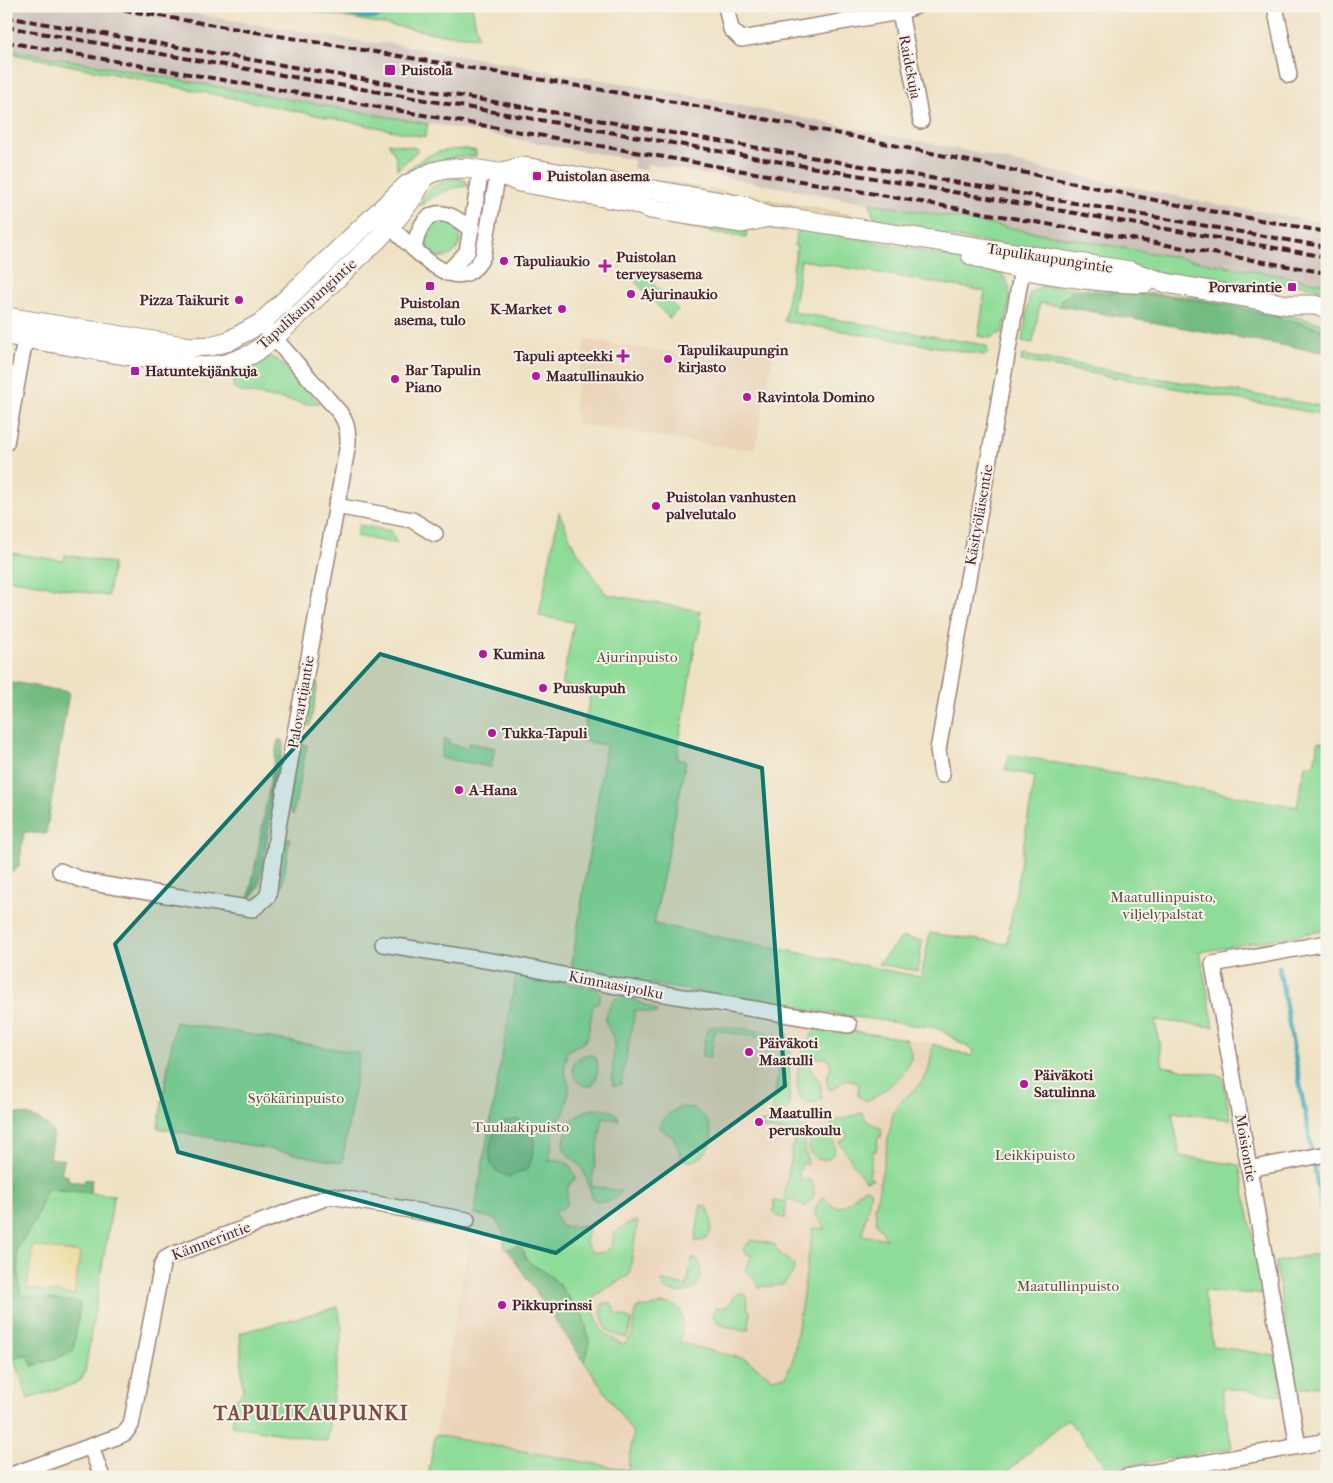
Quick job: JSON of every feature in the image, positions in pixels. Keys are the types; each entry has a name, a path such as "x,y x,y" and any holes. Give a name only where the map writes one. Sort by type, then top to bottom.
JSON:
{"main road":[{"name":"Tapulikaupungintie","path":"6,335 27,330 190,347 211,346 230,341 261,324 408,185 449,168 466,168 489,172 522,167 530,168 744,206 769,217 790,218 932,241 1023,262 1130,271 1166,282 1288,305 1314,305 1327,308"},
{"name":"Tapulikaupungintie","path":"6,317 27,330 184,365 205,367 238,360 252,354 273,338 390,227 417,193 424,177"},
{"name":"Tapulikaupungintie","path":"1288,305 1327,320"}],"street":[{"path":"726,6 731,29 741,39 900,12 916,6"},
{"path":"1275,6 1289,75"},
{"name":"Raidekuja","path":"900,12 921,121"},
{"path":"447,273 466,252 489,172"},
{"path":"377,213 429,263 447,273 460,274 471,272 478,266 483,256 489,172"},
{"path":"414,250 421,225 429,217 439,214 451,215 471,230"},
{"name":"Käsityöläisentie","path":"942,775 938,750 1023,262"},
{"name":"Palovartijantie","path":"60,871 82,880 99,884 253,909 268,896 348,444 348,432 346,422 331,402 261,324"},
{"path":"6,443 27,330"},
{"path":"336,506 412,520 435,534"},
{"name":"Moisiontie","path":"1298,1446 1213,964 1327,943"},
{"name":"Kimnaasipolku","path":"383,944 510,964 611,985 849,1025"},
{"path":"1249,1169 1327,1154"},
{"name":"Kämnerintie","path":"6,1477 91,1447 125,1433 131,1426 162,1265 165,1259 300,1206 331,1196 467,1220"},
{"path":"1126,1477 1327,1441"},
{"path":"91,1447 102,1477"}],"highlighted area":[{"path":"380,654 762,768 785,1086 556,1253 178,1152 115,944"}],"shaded area":[{"path":"6,6 148,6 369,43 388,43 668,91 969,151 1029,166 1214,204 1327,223 1327,284 648,164 646,170 638,169 633,168 634,160 6,49"},
{"path":"585,340 722,360 756,340 773,359 755,449 739,449 576,424 577,419 574,406"},
{"name":"Maatullin peruskoulu","path":"578,985 797,1023 929,1043 971,1056 917,1243 814,1229 793,1360 785,1377 772,1378 745,1359 649,1336 623,1345 602,1332 545,1187"},
{"name":"Pikkuprinssi","path":"469,1240 507,1249 633,1433 628,1470 435,1435"}],"green space":[{"path":"282,6 472,6 478,37 440,34"},
{"path":"6,49 428,124 425,137 14,54 6,51"},
{"path":"388,143 418,150 397,169 396,157"},
{"path":"466,149 476,151 476,156 454,157 433,163 407,182 402,176 424,158 438,152"},
{"path":"458,178 466,181 470,186 444,191 419,205 425,194 434,186 446,180"},
{"path":"870,203 1327,284 1327,291 1288,284 1240,288 875,223"},
{"path":"666,219 747,229 746,238 665,223"},
{"path":"442,221 454,227 460,239 454,251 442,257 430,251 424,239 430,227"},
{"path":"798,230 907,247 970,262 992,270 1004,277 1008,283 1010,296 1003,332 990,338 978,336 985,291 801,260 793,312 984,345 987,347 988,352 984,355 784,321 797,246 794,246"},
{"path":"641,271 678,310 669,318 633,279"},
{"path":"1041,286 1188,296 1270,310 1327,325 1327,331 1295,321 1233,307 1074,291 1061,300 1060,306 1040,303 1033,343 1022,341 1030,292"},
{"path":"1074,291 1163,296 1211,302 1258,312 1327,331 1327,353 1060,306 1061,300"},
{"path":"1022,355 1327,407 1327,415 1021,361"},
{"path":"261,356 269,356 278,360 319,403 307,404 237,391 233,387 232,370"},
{"name":"Maatullinpuisto","path":"559,512 573,545 606,594 700,611 699,619 701,620 698,639 696,640 677,759 686,761 654,924 921,977 930,933 1007,944 1035,776 1005,770 1009,754 1297,807 1305,765 1314,765 1318,742 1327,743 1327,930 1200,952 1214,1027 1155,1020 1163,1066 1222,1076 1231,1120 1172,1112 1180,1156 1239,1165 1264,1294 1204,1291 1213,1346 1276,1356 1282,1395 1221,1388 1232,1448 1109,1469 1067,1419 1001,1477 428,1477 435,1435 628,1470 633,1433 508,1249 504,1248 504,1234 496,1219 474,1214 516,975 596,988 601,993 599,1001 593,1006 588,1035 584,1042 567,1051 564,1070 569,1086 567,1101 564,1113 555,1125 549,1163 552,1159 564,1161 571,1167 576,1178 569,1186 567,1204 560,1210 554,1210 561,1227 582,1226 589,1229 586,1242 593,1252 598,1253 609,1249 613,1243 613,1234 627,1224 638,1221 629,1275 594,1296 592,1307 602,1332 623,1345 632,1336 636,1308 664,1304 674,1305 681,1313 682,1319 682,1332 679,1343 745,1359 772,1378 785,1377 793,1360 813,1228 826,1229 816,1216 815,1209 823,1196 830,1204 836,1207 847,1204 866,1188 871,1191 862,1235 887,1239 877,1224 875,1209 893,1114 899,1104 920,1084 926,1075 933,1044 971,1056 974,1051 937,1028 840,1015 571,971 606,745 582,741 591,690 562,685 574,622 539,616"},
{"path":"359,525 391,531 397,544 356,536"},
{"path":"12,553 64,561 65,555 113,563 108,596 7,579"},
{"path":"6,681 69,692 46,834 24,832 19,867 6,876"},
{"path":"311,681 318,683 310,726 304,724"},
{"path":"444,739 450,740 449,744 467,748 469,743 495,748 491,767 441,758"},
{"path":"278,740 284,742 259,886 251,898 249,898"},
{"path":"300,744 307,745 293,815 288,807"},
{"path":"290,837 282,887 277,883 282,843"},
{"path":"902,937 922,941 918,971 878,964"},
{"path":"623,995 657,1011 657,1014 635,1010 621,1085 614,1086 612,1082 613,1037 606,1024 606,1015 613,1000"},
{"name":"Syökärinpuisto","path":"175,1022 360,1053 342,1163 158,1128"},
{"path":"717,1026 769,1032 766,1039 715,1030 710,1058 703,1057 706,1033 709,1028"},
{"path":"815,1026 906,1039 911,1053 908,1067 891,1085 877,1096 866,1101 858,1096 859,1084 855,1081 847,1079 832,1090 829,1089 826,1080 831,1067 829,1060 825,1058 815,1059 810,1063 810,1067 820,1080 822,1098 812,1103 806,1102 798,1092 798,1071 802,1053 813,1034"},
{"path":"785,1031 790,1039 789,1105 784,1110 772,1111"},
{"path":"590,1054 596,1060 598,1068 593,1085 587,1086 576,1080 573,1068 575,1062 581,1057"},
{"path":"681,1107 696,1111 709,1124 711,1141 703,1156 696,1160 682,1159 674,1138 660,1128 668,1115"},
{"path":"594,1109 613,1112 618,1116 619,1120 603,1117 591,1186 621,1191 612,1200 605,1202 593,1199 583,1170 564,1147 564,1139 571,1122 583,1112"},
{"path":"6,1112 32,1117 43,1122 53,1132 49,1158 64,1160 61,1174 68,1176 68,1180 84,1183 85,1179 92,1180 90,1192 47,1189 35,1221 17,1249 20,1295 80,1303 73,1352 32,1366 28,1354 14,1359 6,1341 6,1200 9,1186 6,1185"},
{"path":"862,1113 867,1121 882,1129 881,1137 878,1137 876,1151 873,1151 869,1177 873,1179 865,1181 839,1142 846,1139 847,1134 840,1131 831,1131 832,1122"},
{"name":"Tuulaakipuisto","path":"517,1119 530,1129 533,1135 534,1147 528,1169 509,1177 495,1170 489,1154 493,1135 499,1126 510,1120"},
{"path":"761,1122 793,1123 807,1129 804,1146 808,1163 802,1164 799,1172 800,1180 810,1180 814,1187 814,1196 805,1207 789,1199 786,1203 785,1219 774,1212 774,1201 783,1202 795,1134 757,1127"},
{"path":"822,1134 831,1138 835,1147 831,1156 822,1160 813,1156 809,1147 813,1138"},
{"path":"47,1189 114,1195 85,1371 82,1379 74,1384 28,1399 14,1359 29,1354 33,1366 73,1352 80,1304 20,1295 17,1248 35,1221"},
{"path":"701,1205 708,1208 711,1218 711,1230 709,1235 702,1241 695,1241"},
{"path":"751,1240 774,1244 781,1256 794,1264 793,1273 783,1285 759,1287 753,1277 745,1270 752,1255 746,1254 743,1249"},
{"path":"518,1246 524,1251 526,1259 556,1281 583,1315 589,1340 588,1352 584,1362 507,1249"},
{"path":"1327,1252 1327,1384 1297,1389 1275,1262"},
{"path":"692,1258 699,1261 701,1269 699,1281 693,1290 679,1292 668,1290 661,1286 662,1281 687,1286"},
{"path":"737,1293 746,1295 747,1306 750,1312 749,1330 739,1330 716,1323 713,1316 715,1308 727,1307"},
{"path":"611,1302 615,1309 614,1312 632,1320 627,1338 615,1335 606,1329 601,1312 602,1304"},
{"path":"338,1307 342,1330 327,1441 232,1426 236,1399 243,1391 240,1333"}],"sand":[{"path":"664,182 855,217 853,219 662,186"},
{"path":"33,1246 80,1253 74,1295 27,1288"}],"waterway":[{"path":"307,6 371,18 382,15 399,6"},
{"path":"1279,967 1312,1152"},
{"path":"1314,1164 1327,1242"}],"railway":[{"path":"100,6 686,104 831,132 1188,207 1327,232"},
{"path":"6,17 1327,247"},
{"path":"6,27 1327,257"},
{"path":"6,42 1327,273"}],"place":[{"name":"Puistola","path":"390,70"},
{"name":"Puistolan asema","path":"537,176"},
{"name":"Tapuliaukio","path":"504,261"},
{"name":"Puistolan terveysasema","path":"605,266"},
{"name":"Puistolan asema, tulo","path":"430,286"},
{"name":"Porvarintie","path":"1292,287"},
{"name":"Ajurinaukio","path":"631,294"},
{"name":"Pizza Taikurit","path":"239,300"},
{"name":"K-Market","path":"562,309"},
{"name":"Tapuli apteekki","path":"623,356"},
{"name":"Tapulikaupungin kirjasto","path":"668,359"},
{"name":"Hatuntekijänkuja","path":"135,371"},
{"name":"Maatullinaukio","path":"536,376"},
{"name":"Bar Tapulin Piano","path":"395,379"},
{"name":"Ravintola Domino","path":"747,397"},
{"name":"Puistolan vanhusten palvelutalo","path":"656,506"},
{"name":"Kumina","path":"483,654"},
{"name":"Puuskupuh","path":"543,688"},
{"name":"Tukka-Tapuli","path":"492,733"},
{"name":"A-Hana","path":"459,790"},
{"name":"Päiväkoti Maatulli","path":"749,1052"},
{"name":"Päiväkoti Satulinna","path":"1024,1084"},
{"name":"Maatullin peruskoulu","path":"759,1122"},
{"name":"Pikkuprinssi","path":"502,1305"}],"district":[{"name":"TAPULIKAUPUNKI","path":"311,1413"}],"park label":[{"name":"Ajurinpuisto","path":"637,657"},
{"name":"Maatullinpuisto, viljelypalstat","path":"1163,906"},
{"name":"Leikkipuisto","path":"1035,1155"}]}
